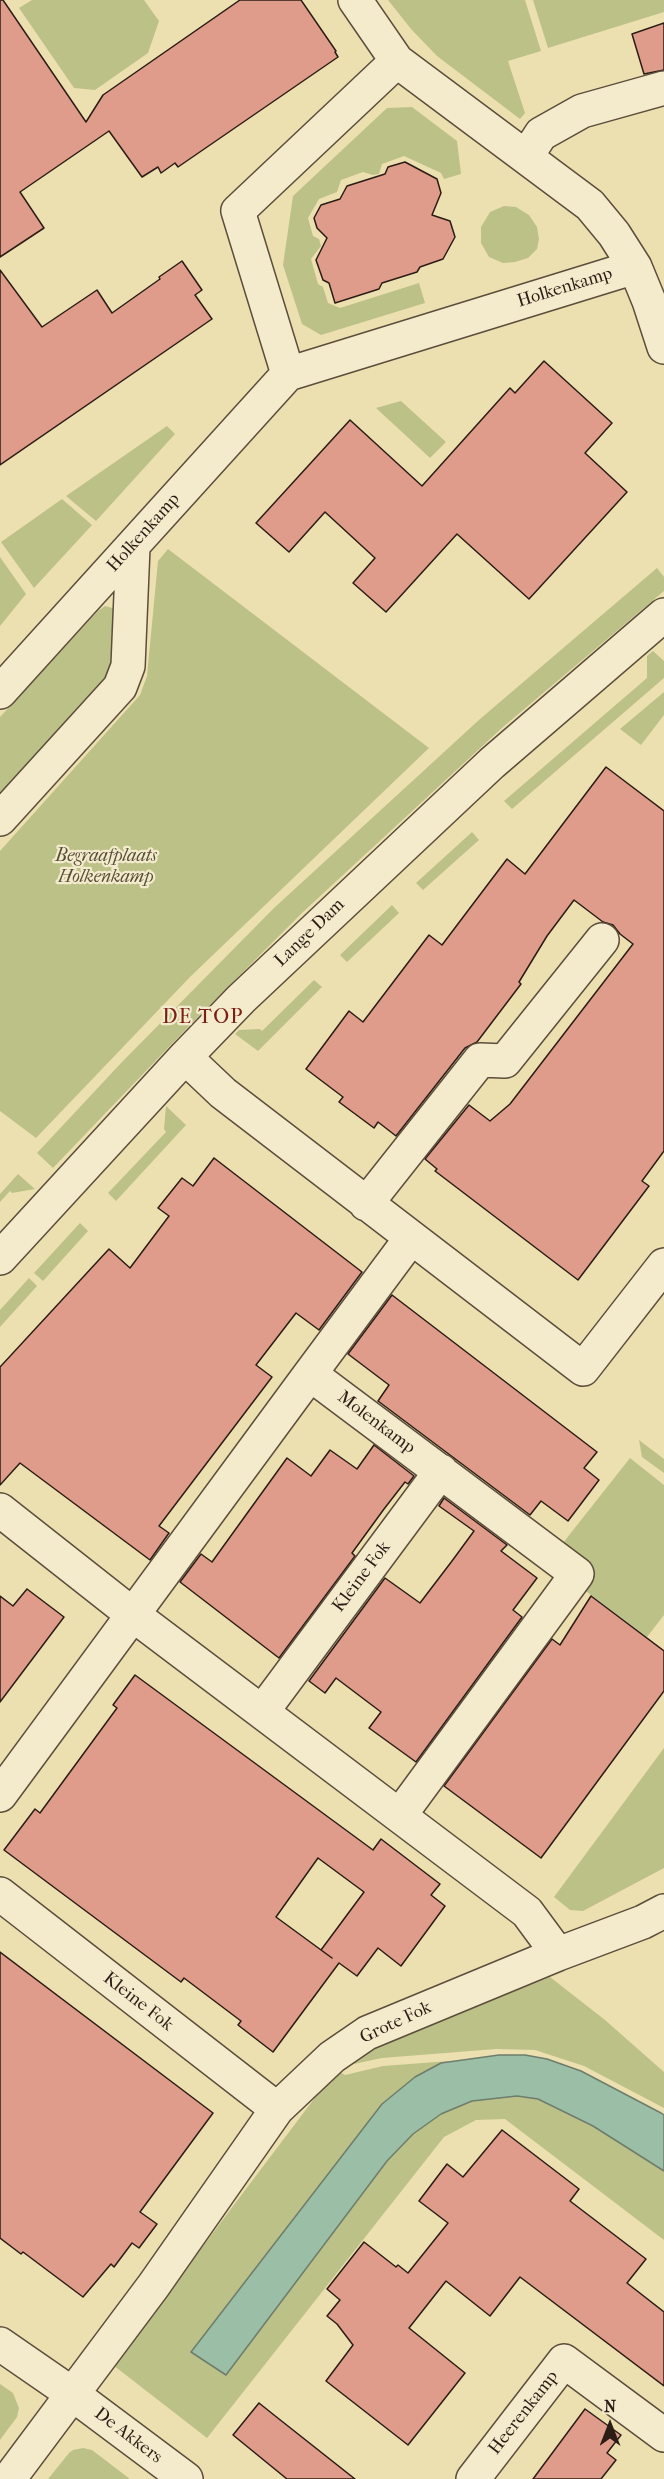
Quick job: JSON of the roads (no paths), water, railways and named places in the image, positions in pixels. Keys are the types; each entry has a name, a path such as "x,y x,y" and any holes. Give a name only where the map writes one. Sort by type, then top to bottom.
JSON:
{"street":[{"name":"Holkenkamp","path":"355,0 396,61 590,205 614,234 635,267 664,347"},
{"path":"288,374 238,211 396,61"},
{"path":"526,157 541,134 582,111 664,88"},
{"name":"Holkenkamp","path":"0,692 288,374 635,267"},
{"path":"0,819 120,687 128,666 133,547"},
{"name":"Lange Dam","path":"0,1258 241,999 492,763 657,632"},
{"path":"366,1204 480,1060 505,1060 602,939"},
{"path":"185,1057 223,1093 583,1369 664,1265"},
{"path":"0,1795 411,1238"},
{"name":"Molenkamp","path":"310,1374 576,1574 400,1815"},
{"name":"Kleine Fok","path":"262,1712 441,1471"},
{"path":"0,1510 132,1614 527,1912 558,1954"},
{"name":"Kleine Fok","path":"0,1894 276,2109"},
{"name":"Grote Fok","path":"71,2393 154,2285 276,2109 332,2057 367,2033 558,1954 643,1922 664,1911"},
{"name":"De Akkers","path":"0,2344 71,2393 186,2479"},
{"name":"Heerenkamp","path":"473,2479 564,2361 664,2435"},
{"path":"9,2479 30,2453 71,2393"}],"district":[{"name":"DE TOP","path":"203,1018"}],"park label":[{"name":"Begraafplaats Holkenkamp","path":"106,867"}]}
